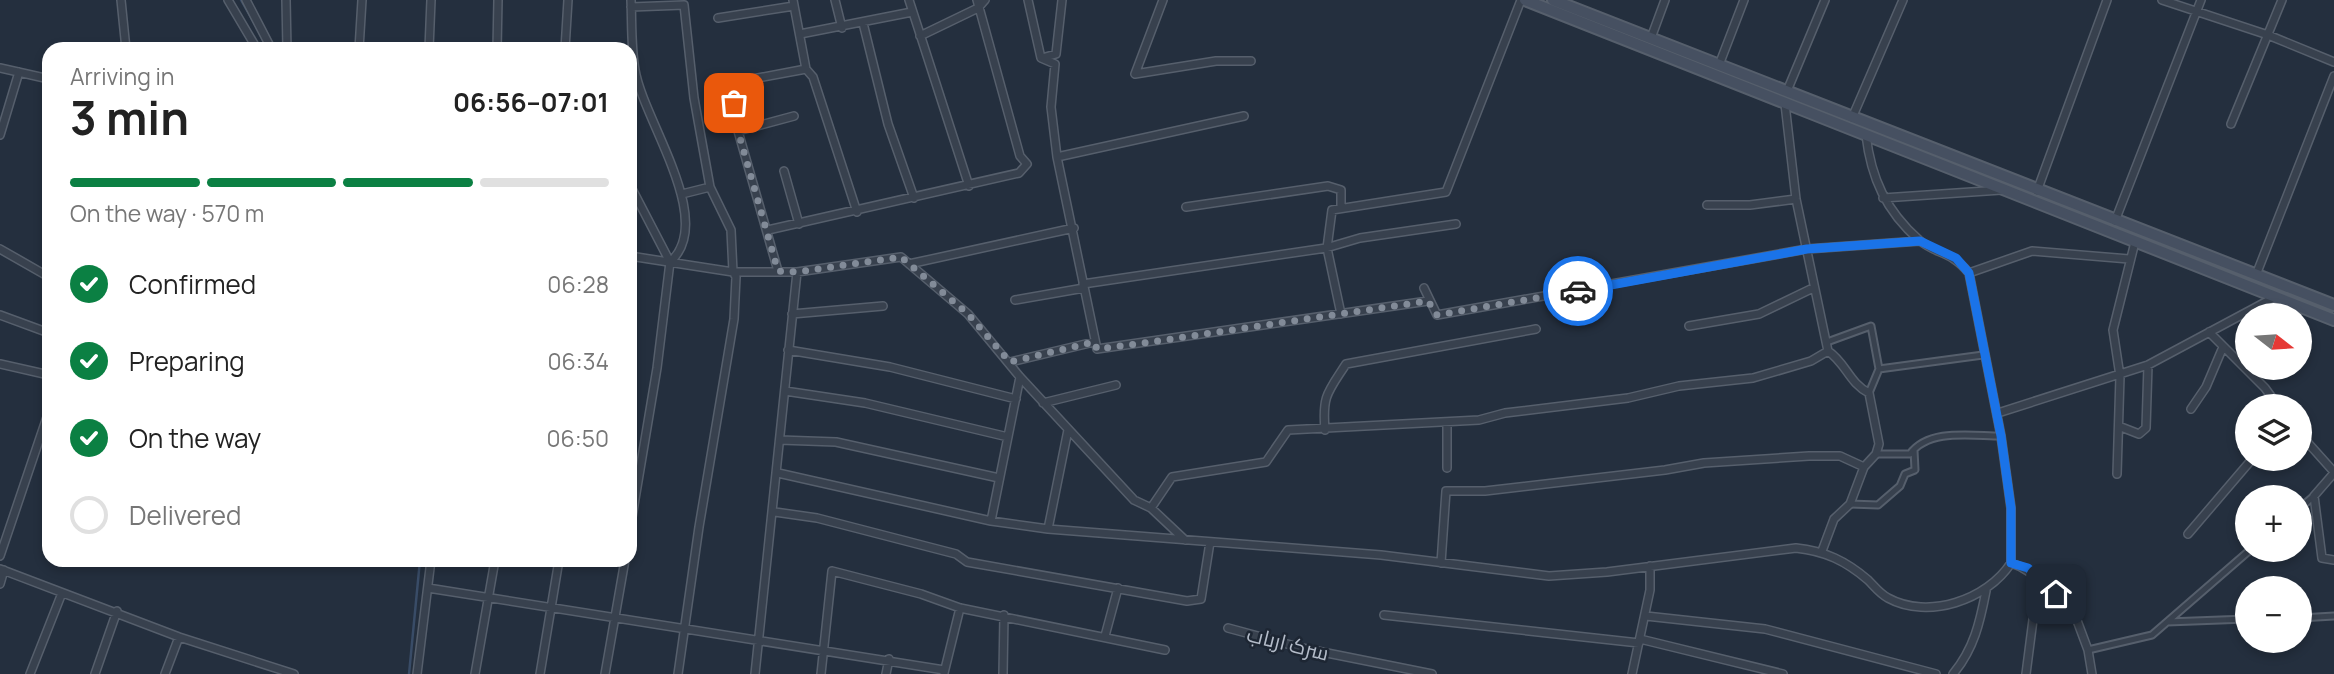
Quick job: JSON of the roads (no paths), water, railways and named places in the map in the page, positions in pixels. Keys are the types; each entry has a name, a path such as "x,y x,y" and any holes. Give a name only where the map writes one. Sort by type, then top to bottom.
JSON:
{"main road":[{"path":"1523,0 1560,4 1651,38 2334,305"},
{"path":"1560,4 1784,104 2334,320"},
{"path":"1997,174 2002,190"},
{"path":"2002,190 2018,183"}],"street":[{"path":"121,0 124,42"},
{"path":"228,0 253,42"},
{"path":"246,0 268,42"},
{"path":"286,0 287,42"},
{"path":"359,42 362,0"},
{"path":"429,42 430,0"},
{"path":"497,42 498,0"},
{"path":"565,42 568,0"},
{"path":"835,0 842,27"},
{"path":"909,0 969,186"},
{"path":"920,36 985,0"},
{"path":"1028,0 1041,58"},
{"path":"1041,58 1056,54 1062,0"},
{"path":"1163,0 1135,74 1216,61 1251,61"},
{"path":"1341,314 1327,248 1332,210 1393,202 1446,191 1523,0"},
{"path":"1651,38 1665,0"},
{"path":"1719,65 1744,0"},
{"path":"1787,91 1825,0"},
{"path":"1852,118 1903,0"},
{"path":"2038,191 2107,0"},
{"path":"2162,0 2268,35 2334,62"},
{"path":"2115,221 2201,0"},
{"path":"2231,124 2282,0"},
{"path":"718,18 794,3 806,69 813,77 857,212"},
{"path":"633,42 631,4 684,5 694,98 710,187 730,230 733,272 736,277 734,319 701,514 678,674"},
{"path":"768,230 857,212 1019,173 1027,164 1020,156 977,4"},
{"path":"800,34 912,12"},
{"path":"863,23 888,124 914,198"},
{"path":"1041,58 1055,64 1051,107 1056,157 1074,228 1097,349 1428,301"},
{"path":"0,68 42,77"},
{"path":"778,271 738,131 731,83 806,69"},
{"path":"0,135 19,72"},
{"path":"2256,275 2334,76"},
{"path":"637,77 682,194 687,220 677,256 670,262"},
{"path":"1784,104 1796,199 1828,351"},
{"path":"738,131 794,116"},
{"path":"1056,157 1244,116"},
{"path":"1866,135 1874,181 1883,198 1920,241 1956,258 1969,273 1983,355 1998,413 2011,508 2011,563 1986,591 1975,638 1966,657 1953,674"},
{"path":"785,171 799,224"},
{"path":"1186,207 1328,186 1341,190 1341,207"},
{"path":"682,194 710,187"},
{"path":"1883,198 2002,190"},
{"path":"1707,205 1751,205 1796,199"},
{"path":"637,203 670,262 657,368 637,487"},
{"path":"1015,300 1083,286 1327,248 1360,239 1456,224"},
{"path":"909,264 1074,228"},
{"path":"1424,288 1437,315 1807,249 1920,241"},
{"path":"2117,474 2121,426 2120,376 2113,330 2135,242"},
{"path":"0,249 42,273"},
{"path":"1969,273 2032,251 2129,258"},
{"path":"637,258 733,272 797,272 901,257 968,314 1020,377 1134,500 1151,508 1186,541"},
{"path":"755,674 775,512 797,272"},
{"path":"1689,326 1759,314 1813,288"},
{"path":"1998,413 2148,365 2275,297"},
{"path":"792,314 883,306"},
{"path":"0,315 42,330"},
{"path":"1822,551 1834,519 1850,504 1864,467 1876,454 1879,443 1869,393 1879,369 1871,327 1827,342"},
{"path":"1325,430 1324,410 1328,388 1346,364 1536,328"},
{"path":"2209,332 2267,394"},
{"path":"1010,362 1094,342"},
{"path":"2191,409 2206,387 2223,347"},
{"path":"788,350 890,367 1016,399"},
{"path":"1828,351 1837,356 1853,383 1869,393"},
{"path":"1151,508 1172,477 1266,463 1289,430 1447,424 1628,398 1679,386 1753,378 1811,360 1828,351"},
{"path":"1879,369 1983,355"},
{"path":"0,364 42,373"},
{"path":"2121,426 2139,435 2146,428 2148,365"},
{"path":"991,521 1020,377"},
{"path":"1043,402 1116,385"},
{"path":"785,391 865,403 1008,437"},
{"path":"1447,424 1447,468"},
{"path":"1048,529 1068,430"},
{"path":"0,556 42,432"},
{"path":"1876,454 1910,454 1924,440 1937,438 2001,436"},
{"path":"780,440 836,442 999,478"},
{"path":"2312,447 2334,472 2314,496 2322,558 2334,560"},
{"path":"1850,504 1878,505 1886,499 1900,486 1905,474 1915,470 1914,449"},
{"path":"1441,563 1447,491 1485,491 1607,478 1704,463 1809,456 1840,456 1864,467"},
{"path":"2188,534 2242,471"},
{"path":"778,473 825,481 991,521 1048,529 1381,555 1549,576 1796,548 1822,551 1847,564 1886,598 1913,607 1941,605 1986,591"},
{"path":"775,512 817,518 872,532 956,555 967,562 1187,601 1201,599 1210,542"},
{"path":"0,526 10,526"},
{"path":"2088,650 2152,635 2236,562"},
{"path":"2011,563 2028,568 2038,581 2069,599 2088,650 2092,674"},
{"path":"1632,674 1646,615 1650,566"},
{"path":"417,674 431,567"},
{"path":"475,674 494,567"},
{"path":"540,674 558,567"},
{"path":"605,674 624,567"},
{"path":"0,584 2,570 117,611 180,637 294,674"},
{"path":"821,674 832,571 921,594 960,608 1165,650"},
{"path":"2026,674 2038,581"},
{"path":"428,588 685,631 889,659 944,672 960,608"},
{"path":"1105,636 1118,588"},
{"path":"30,674 62,593"},
{"path":"95,674 117,611"},
{"path":"1003,674 1004,615"},
{"path":"1384,615 1640,640 1783,674"},
{"path":"1646,615 1765,629 1906,670 1936,674"},
{"path":"2312,617 2334,616"},
{"path":"2168,622 2235,620"},
{"name":"سرک ارباب","path":"1228,628 1302,648 1432,674"},
{"path":"165,674 180,637"},
{"path":"886,674 889,659"}],"waterway":[{"path":"241,0 257,28"},
{"path":"409,674 419,567"}]}
